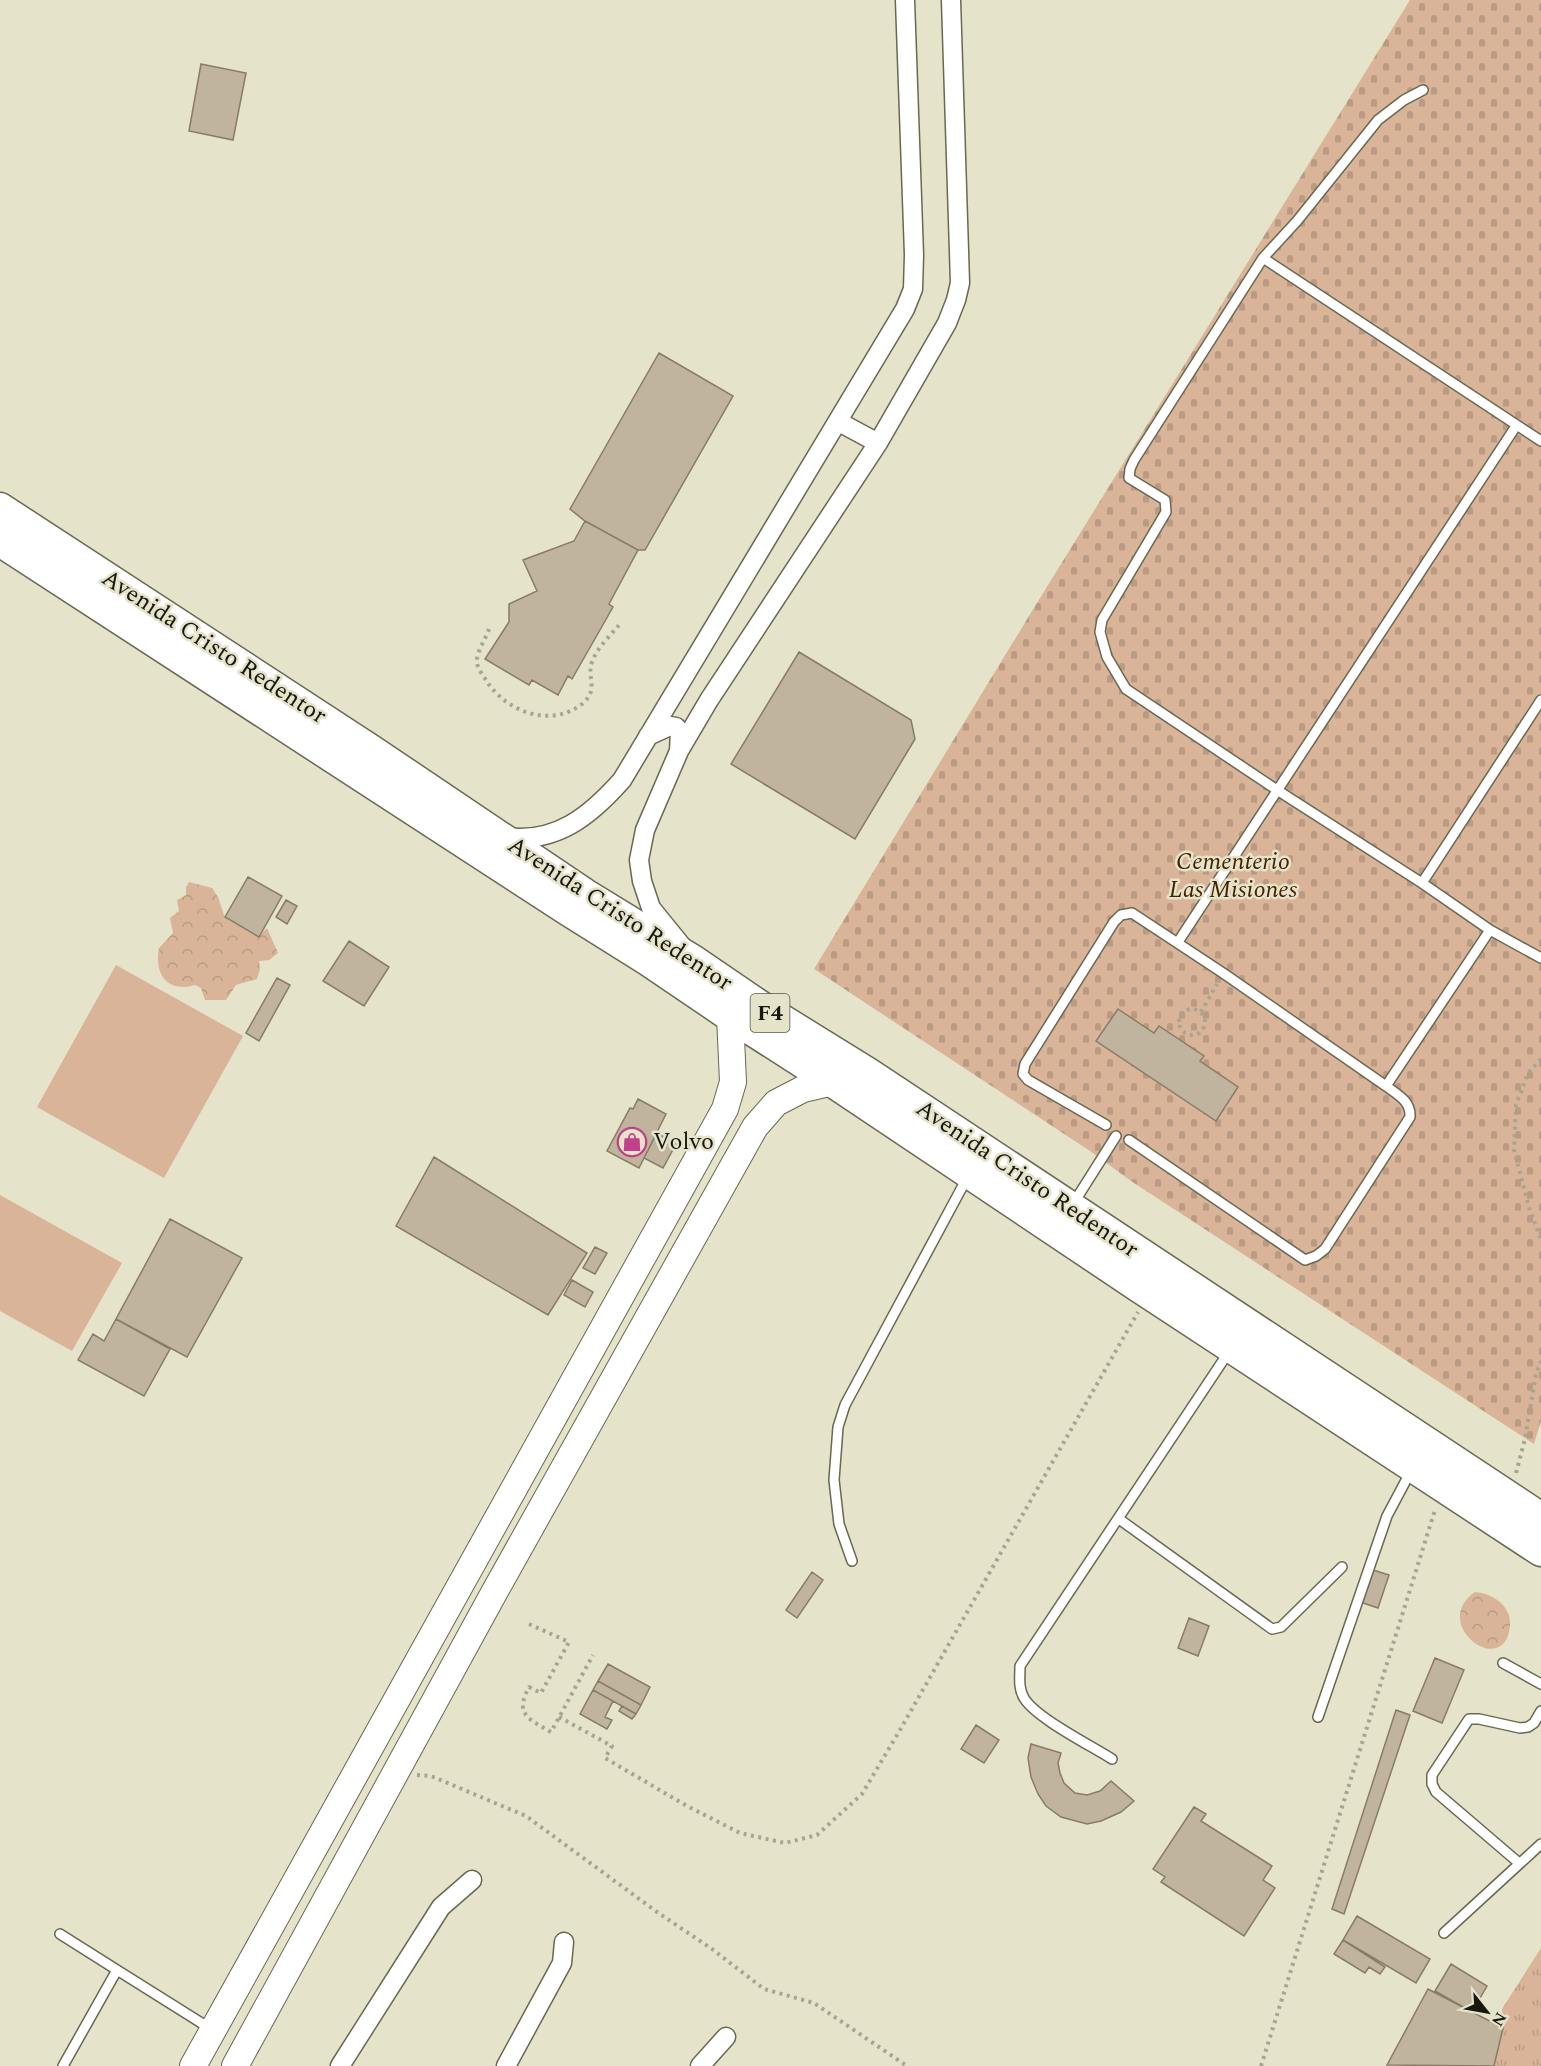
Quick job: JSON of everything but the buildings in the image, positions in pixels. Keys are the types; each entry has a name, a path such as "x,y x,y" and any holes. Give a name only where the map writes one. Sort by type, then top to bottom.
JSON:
{"highway":[{"name":"Avenida Cristo Redentor","path":"0,508 585,894 868,1073 1541,1518"},
{"name":"Avenida Cristo Redentor","path":"0,541 569,912 650,961 1541,1551"}],"main road":[{"path":"192,2066 725,1109 733,1082 730,1016"},
{"path":"235,2066 495,1591 755,1127 776,1103 803,1089 833,1082"},
{"path":"725,1109 755,1127"},
{"path":"372,1744 399,1766"}],"street":[{"path":"501,837 515,839 549,835 570,826 590,812 622,780 905,309 913,289 914,255 905,0"},
{"path":"691,959 651,908 642,881 639,860 645,830 679,751 709,700 878,444 947,323 956,300 960,283 951,0"},
{"path":"838,422 878,444"},
{"path":"680,685 683,698 688,703 695,705 709,700"},
{"path":"648,736 670,726 676,727 680,731 679,751"},
{"path":"340,2066 441,1907 472,1880"},
{"path":"506,2066 562,1963 564,1942"},
{"path":"700,2066 726,2037"}],"lane":[{"path":"1423,90 1404,99 1378,120 1263,258 1130,469 1130,478 1165,500 1166,512 1102,620 1100,632 1107,657 1126,689 1490,930 1541,958"},
{"path":"1263,258 1541,441"},
{"path":"1178,942 1516,426"},
{"path":"1422,883 1541,700"},
{"path":"1107,1125 1028,1080 1023,1074 1025,1064 1114,922 1120,915 1132,913 1178,942 1386,1086 1406,1101 1411,1108 1410,1117 1325,1249 1305,1260 1129,1140"},
{"path":"1386,1086 1490,930"},
{"path":"1070,1208 1116,1137"},
{"path":"852,1561 839,1524 834,1480 838,1428 845,1405 970,1174"},
{"path":"1112,1759 1033,1710 1023,1696 1019,1683 1020,1666 1232,1348"},
{"path":"1318,1717 1388,1516 1413,1467"},
{"path":"1119,1519 1260,1623 1272,1629 1281,1627 1342,1567"},
{"path":"1503,1663 1541,1684"},
{"path":"1519,1863 1436,1792 1432,1784 1432,1775 1469,1719 1520,1728 1534,1723 1541,1711"},
{"path":"1444,1933 1541,1844"},
{"path":"60,1934 213,2030"},
{"path":"63,2066 117,1970"}],"path":[{"path":"489,629 477,660 479,669 490,686 511,705 532,714 546,716 575,709 590,696 592,663 601,646 619,625"},
{"path":"1201,1012 1223,973"},
{"path":"1192,1009 1201,1012 1206,1019 1202,1031 1191,1036 1183,1032 1179,1024 1184,1011 1192,1009"},
{"path":"1541,1059 1528,1073 1516,1105 1514,1150 1530,1211 1541,1239"},
{"path":"559,1717 612,1746 605,1758 687,1806 740,1833 785,1843 817,1835 862,1794 1149,1293"},
{"path":"1509,1497 1525,1439 1536,1374 1541,1361"},
{"path":"1260,2066 1442,1486"},
{"path":"529,1624 569,1642 541,1694 529,1687 522,1699 527,1718 551,1732 593,1655"},
{"path":"399,1766 431,1776 526,1816 764,1989 814,2003 907,2066"}],"green space":[{"name":"Cementerio Las Misiones","path":"1410,0 1541,0 1541,1421 1534,1444 1131,1181 1090,1151 814,969 1040,598"},
{"path":"189,882 212,888 218,897 225,918 259,936 267,928 278,953 269,960 259,961 260,969 257,979 236,985 226,1000 205,1000 201,988 195,985 185,987 170,984 161,973 159,948 173,933 170,918 179,911 177,900 186,895"},
{"path":"116,965 243,1036 164,1178 37,1107"},
{"path":"0,1195 122,1263 72,1351 0,1311"},
{"path":"1475,1592 1497,1599 1509,1616 1509,1632 1503,1644 1493,1649 1482,1647 1471,1640 1463,1630 1460,1618 1463,1604"},
{"path":"1541,1948 1541,2066 1494,2066 1503,2028 1502,2009"}],"place":[{"name":"Volvo","path":"632,1142"}]}
